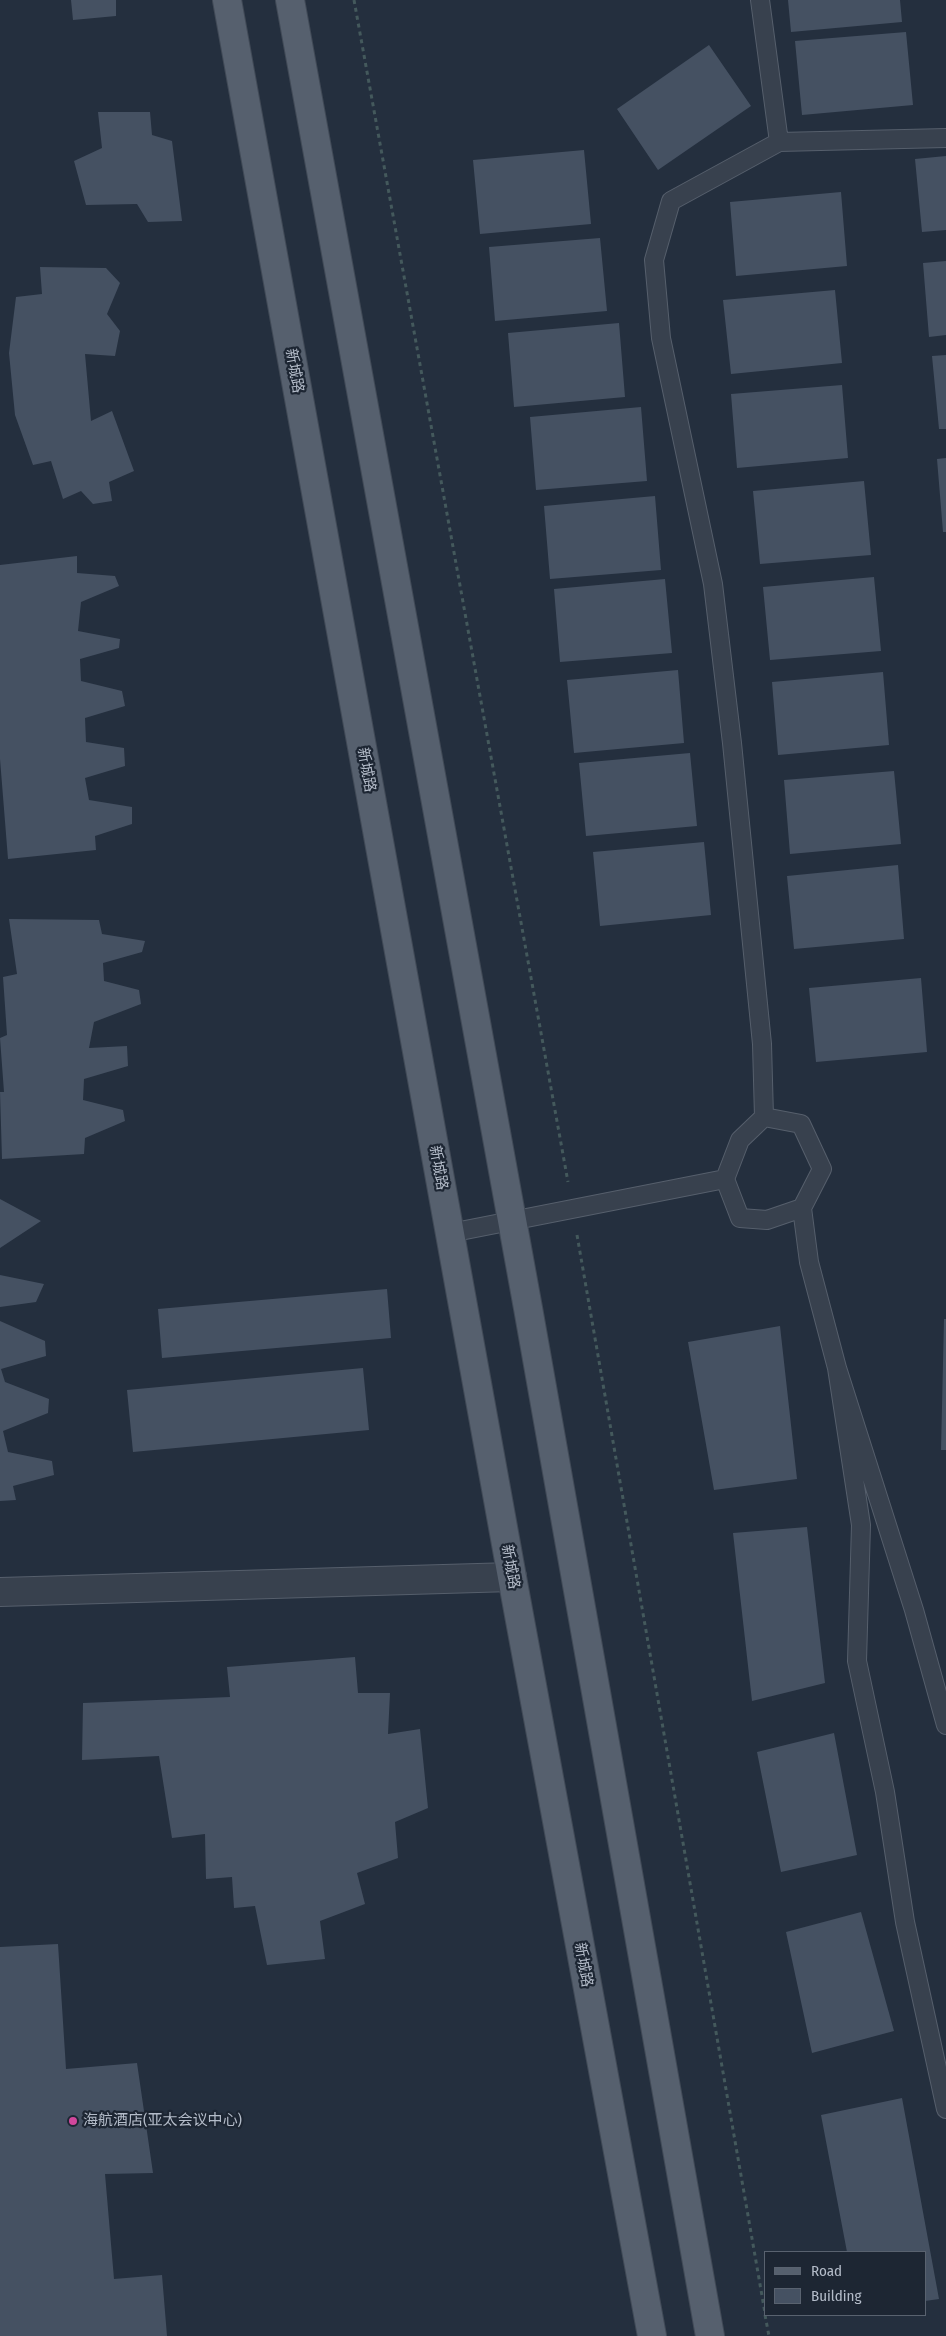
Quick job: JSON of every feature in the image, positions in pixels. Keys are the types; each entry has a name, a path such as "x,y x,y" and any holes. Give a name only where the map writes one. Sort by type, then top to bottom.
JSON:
{"main road":[{"name":"新城路","path":"227,0 512,1577 652,2336"},
{"path":"290,0 512,1221 710,2336"}],"street":[{"path":"0,1592 512,1577"}],"lane":[{"path":"760,0 779,142"},
{"path":"802,1208 767,1220 740,1218 725,1179 740,1140 764,1117 762,1044 732,743 714,594 661,338 654,260 671,201 779,142 946,138"},
{"path":"764,1117 801,1124 822,1169 802,1208 809,1262 837,1368 914,1610 946,1725"},
{"path":"450,1233 725,1179"},
{"path":"837,1368 861,1525 857,1661 884,1792 905,1922 946,2109"}],"path":[{"path":"354,0 572,1209 764,2308"},
{"path":"765,2316 769,2336"}],"building":[{"path":"71,0 116,0 116,16 73,20"},
{"path":"788,0 900,0 902,22 791,32"},
{"path":"906,32 913,105 802,115 795,41"},
{"path":"709,45 751,106 658,170 617,109"},
{"path":"98,112 150,112 152,135 172,141 182,221 148,222 137,204 86,205 74,161 102,148"},
{"path":"584,150 591,224 480,234 473,160"},
{"path":"946,156 946,230 922,232 915,159"},
{"path":"841,192 847,266 736,276 730,202"},
{"path":"600,238 607,311 495,321 489,247"},
{"path":"946,261 946,335 929,337 923,263"},
{"path":"40,267 106,268 120,283 107,314 120,331 115,356 85,354 91,421 112,411 134,471 109,482 112,501 93,504 81,491 63,499 51,461 33,465 15,415 9,353 16,297 42,294"},
{"path":"835,290 842,363 731,374 723,300"},
{"path":"619,323 625,397 514,407 508,333"},
{"path":"946,355 946,429 939,429 932,356"},
{"path":"842,385 848,458 737,468 731,394"},
{"path":"641,407 647,481 536,490 530,417"},
{"path":"946,458 946,532 943,532 937,459"},
{"path":"864,481 871,555 760,564 753,491"},
{"path":"655,496 661,570 550,579 544,506"},
{"path":"77,556 77,573 115,576 119,586 81,602 78,631 120,639 119,648 80,659 81,681 122,691 125,706 85,718 86,742 124,748 125,766 85,778 89,800 132,807 132,824 95,836 96,850 8,859 0,759 0,565"},
{"path":"874,577 881,651 770,660 763,587"},
{"path":"665,579 672,653 560,662 554,589"},
{"path":"678,670 684,743 574,753 567,680"},
{"path":"883,672 889,745 778,755 772,682"},
{"path":"690,753 697,826 586,836 579,763"},
{"path":"894,771 901,844 790,854 784,780"},
{"path":"704,842 711,915 600,926 593,852"},
{"path":"898,865 904,939 794,949 787,876"},
{"path":"9,919 99,920 102,934 145,941 142,952 103,963 104,981 139,990 141,1004 94,1022 89,1048 127,1046 128,1066 84,1079 83,1100 123,1110 125,1121 85,1138 84,1154 2,1159 0,1092 4,1092 0,1038 7,1035 3,977 17,974"},
{"path":"921,978 927,1052 816,1062 809,988"},
{"path":"0,1199 41,1221 0,1248"},
{"path":"0,1275 44,1284 36,1302 0,1307"},
{"path":"387,1289 391,1338 162,1358 158,1309"},
{"path":"944,1319 946,1319 946,1450 941,1450"},
{"path":"0,1321 45,1341 46,1356 1,1369 5,1382 49,1399 48,1413 3,1431 8,1452 52,1461 54,1475 13,1486 16,1500 0,1501"},
{"path":"780,1326 797,1479 714,1490 688,1342"},
{"path":"363,1368 369,1430 133,1452 127,1390"},
{"path":"807,1527 825,1683 752,1701 733,1533"},
{"path":"355,1657 358,1693 390,1693 388,1734 420,1729 428,1808 395,1822 398,1858 357,1873 365,1904 320,1921 325,1959 267,1965 255,1906 234,1908 232,1877 206,1879 205,1834 172,1838 159,1756 82,1760 83,1703 230,1697 227,1667"},
{"path":"834,1733 857,1855 781,1872 757,1752"},
{"path":"861,1912 894,2031 812,2053 786,1932"},
{"name":"海航酒店(亚太会议中心)","path":"58,1944 66,2069 137,2063 153,2173 105,2174 114,2279 162,2275 167,2336 0,2336 0,1947"},
{"path":"902,2098 939,2299 926,2301 926,2251 847,2251 821,2115"}],"place":[{"name":"海航酒店(亚太会议中心)","path":"73,2121"}]}
